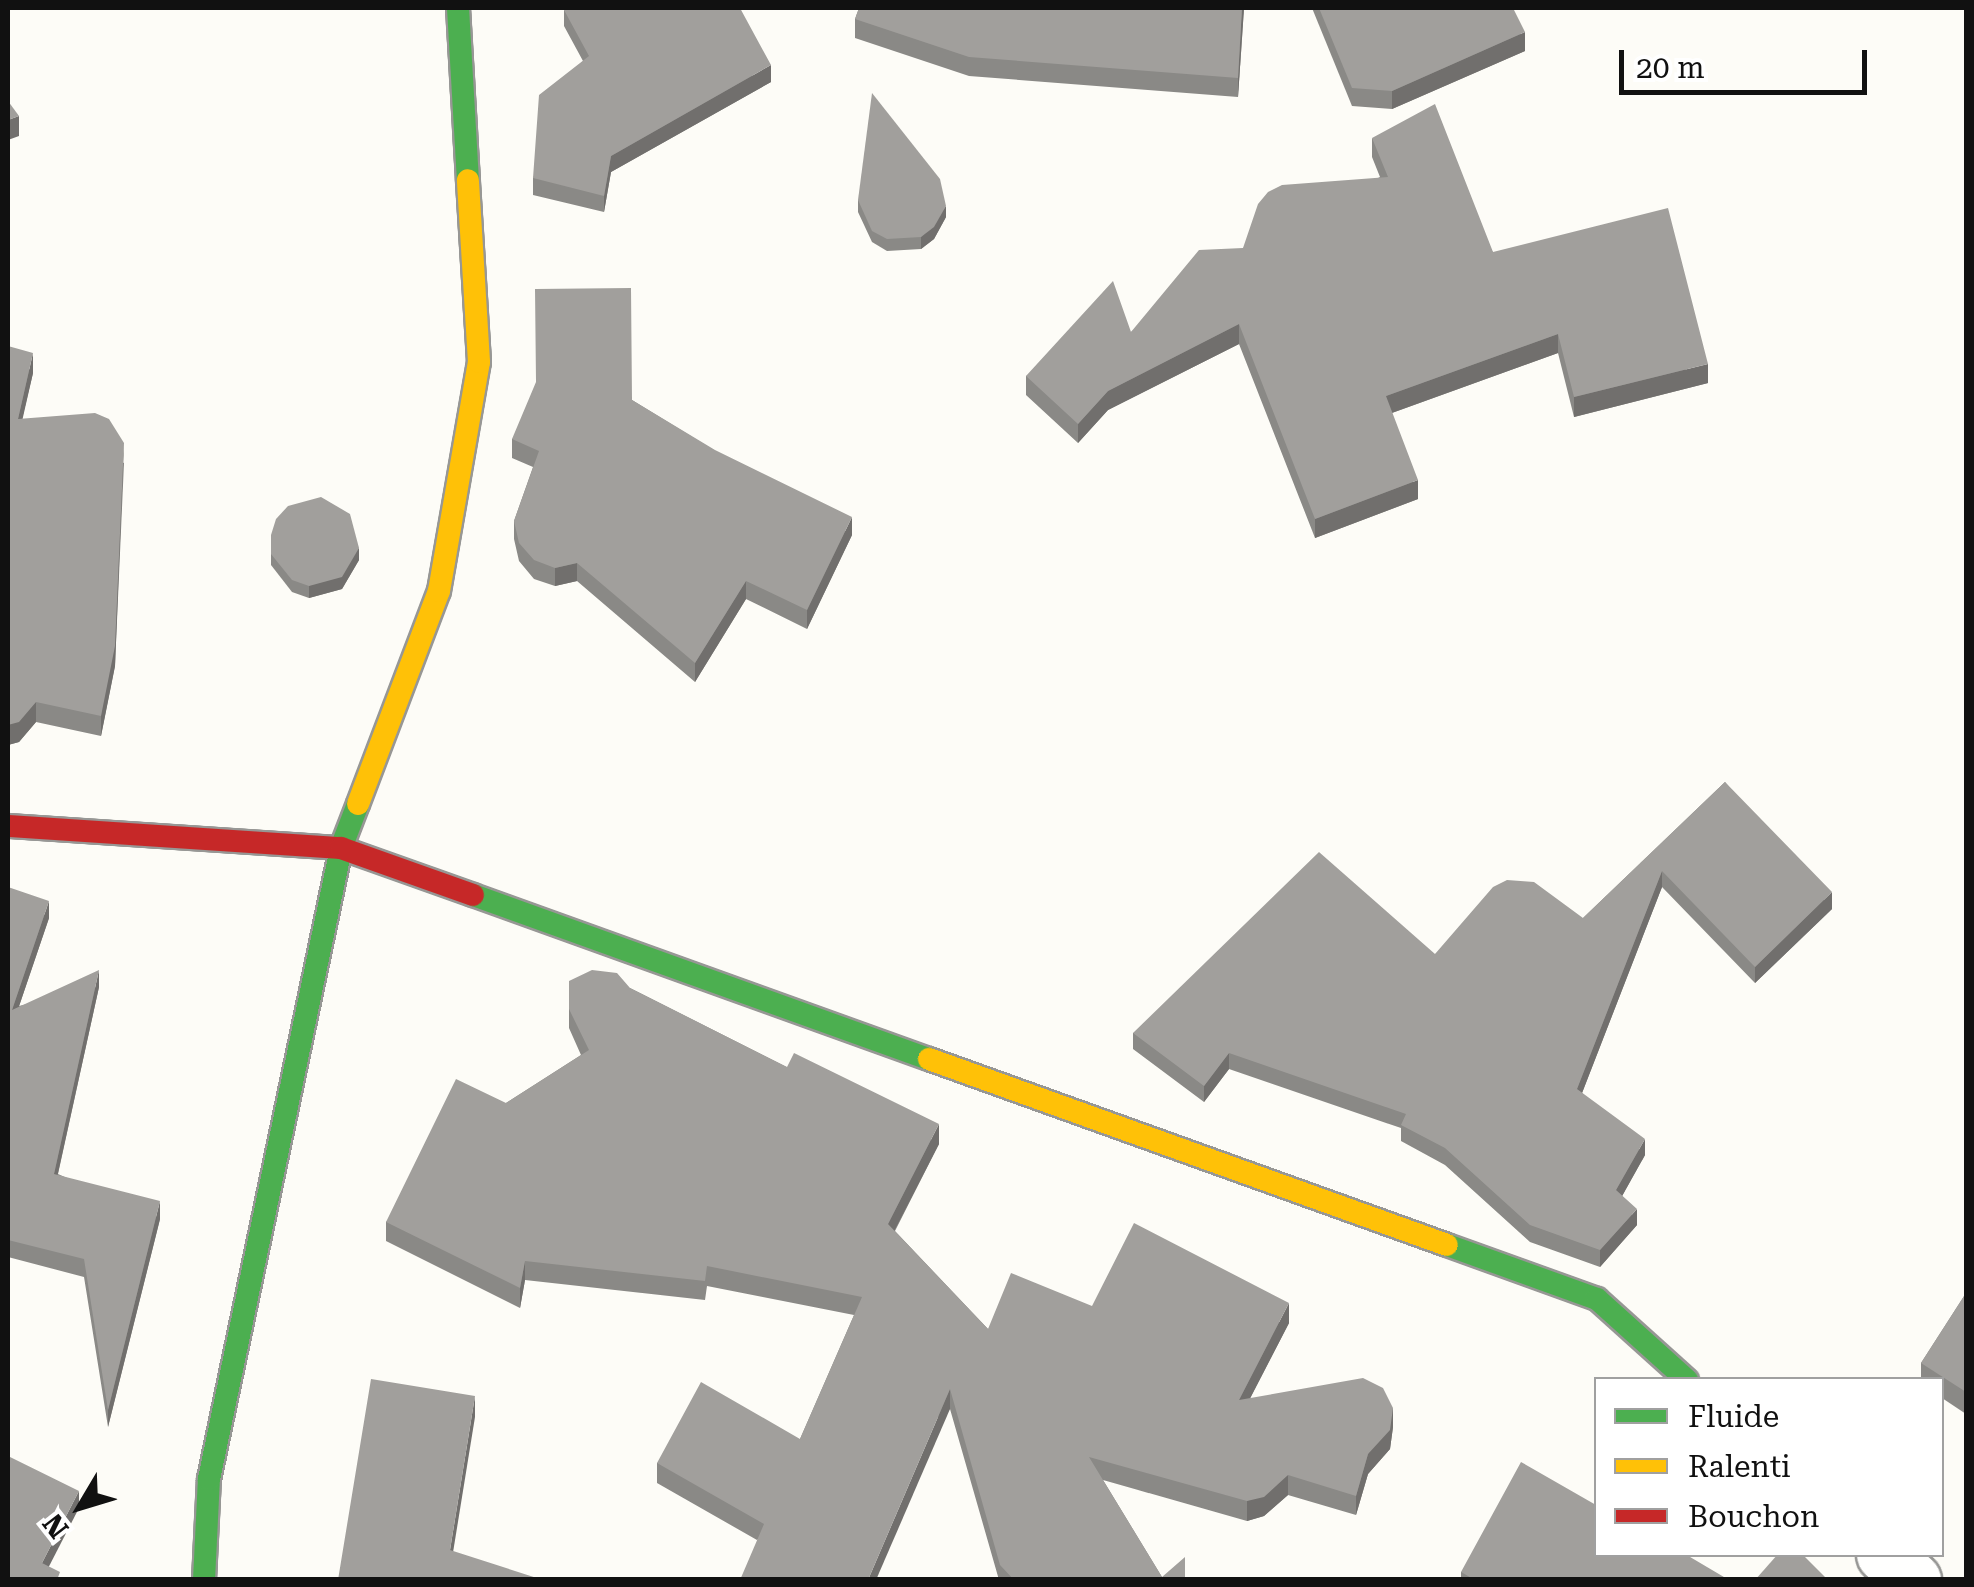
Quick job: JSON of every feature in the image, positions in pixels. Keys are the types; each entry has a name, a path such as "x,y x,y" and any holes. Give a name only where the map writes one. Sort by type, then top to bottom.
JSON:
{"street":[{"path":"204,1580 208,1478 341,848 439,591 479,362 458,8"},
{"path":"8,826 341,848 1597,1299 1685,1377"},
{"path":"1887,1557 1912,1580"}],"building":[{"path":"740,8 771,65 611,156 604,196 533,178 539,95 589,56 564,10"},
{"path":"859,8 1242,8 1238,78 969,57 855,19"},
{"path":"1319,8 1513,8 1525,32 1392,91 1352,88"},
{"path":"872,93 940,179 946,206 934,227 921,237 887,239 872,231 858,200"},
{"path":"8,101 19,116 8,120"},
{"path":"1435,104 1493,252 1668,208 1708,364 1574,397 1558,334 1386,396 1418,480 1315,519 1239,324 1108,391 1078,424 1026,376 1113,281 1131,332 1199,250 1243,248 1258,204 1268,192 1282,185 1388,177 1372,138"},
{"path":"631,288 632,400 715,450 852,517 807,610 746,581 695,663 577,563 555,568 534,560 519,543 514,521 539,451 512,439 536,382 535,289"},
{"path":"8,346 33,353 18,419 95,413 109,419 124,443 115,646 101,716 36,702 19,722 8,725"},
{"path":"321,497 350,514 359,548 342,577 309,586 292,580 271,554 271,535 276,519 288,506"},
{"path":"1725,782 1832,892 1755,967 1662,871 1577,1089 1645,1139 1616,1190 1637,1209 1600,1250 1530,1225 1445,1148 1401,1125 1406,1114 1229,1053 1204,1086 1133,1033 1319,852 1435,954 1493,887 1507,880 1534,882 1583,918"},
{"path":"8,887 49,901 12,1010 99,970 54,1174 160,1201 108,1410 84,1259 8,1240"},
{"path":"592,970 617,973 630,988 787,1067 794,1053 939,1124 888,1224 988,1329 1011,1273 1092,1306 1134,1223 1289,1303 1239,1400 1363,1378 1383,1388 1393,1408 1390,1430 1368,1454 1356,1496 1288,1475 1264,1497 1247,1501 1089,1457 1162,1577 1185,1557 1185,1580 1014,1580 1000,1565 950,1389 868,1580 740,1580 764,1524 657,1463 701,1382 800,1439 862,1297 707,1266 705,1281 525,1261 520,1288 386,1222 456,1079 506,1103 589,1050 569,1009 569,981"},
{"path":"1966,1293 1966,1392 1921,1363"},
{"path":"371,1379 475,1396 450,1550 543,1580 338,1580"},
{"path":"8,1456 79,1491 42,1563 60,1572 57,1580 8,1580"},
{"path":"1521,1462 1594,1504 1594,1557 1690,1557 1729,1580 1475,1580 1461,1572"},
{"path":"1775,1557 1805,1557 1828,1580 1755,1580"}],"traffic: fast":[{"path":"458,8 468,180"},
{"path":"204,1580 209,1479 341,848 358,804"},
{"path":"473,895 929,1059"},
{"path":"1447,1245 1597,1299 1684,1377"}],"traffic: slow":[{"path":"358,804 439,591 479,362 468,180"},
{"path":"929,1059 1447,1245"}],"traffic: jam":[{"path":"8,826 341,848 473,895"}]}
